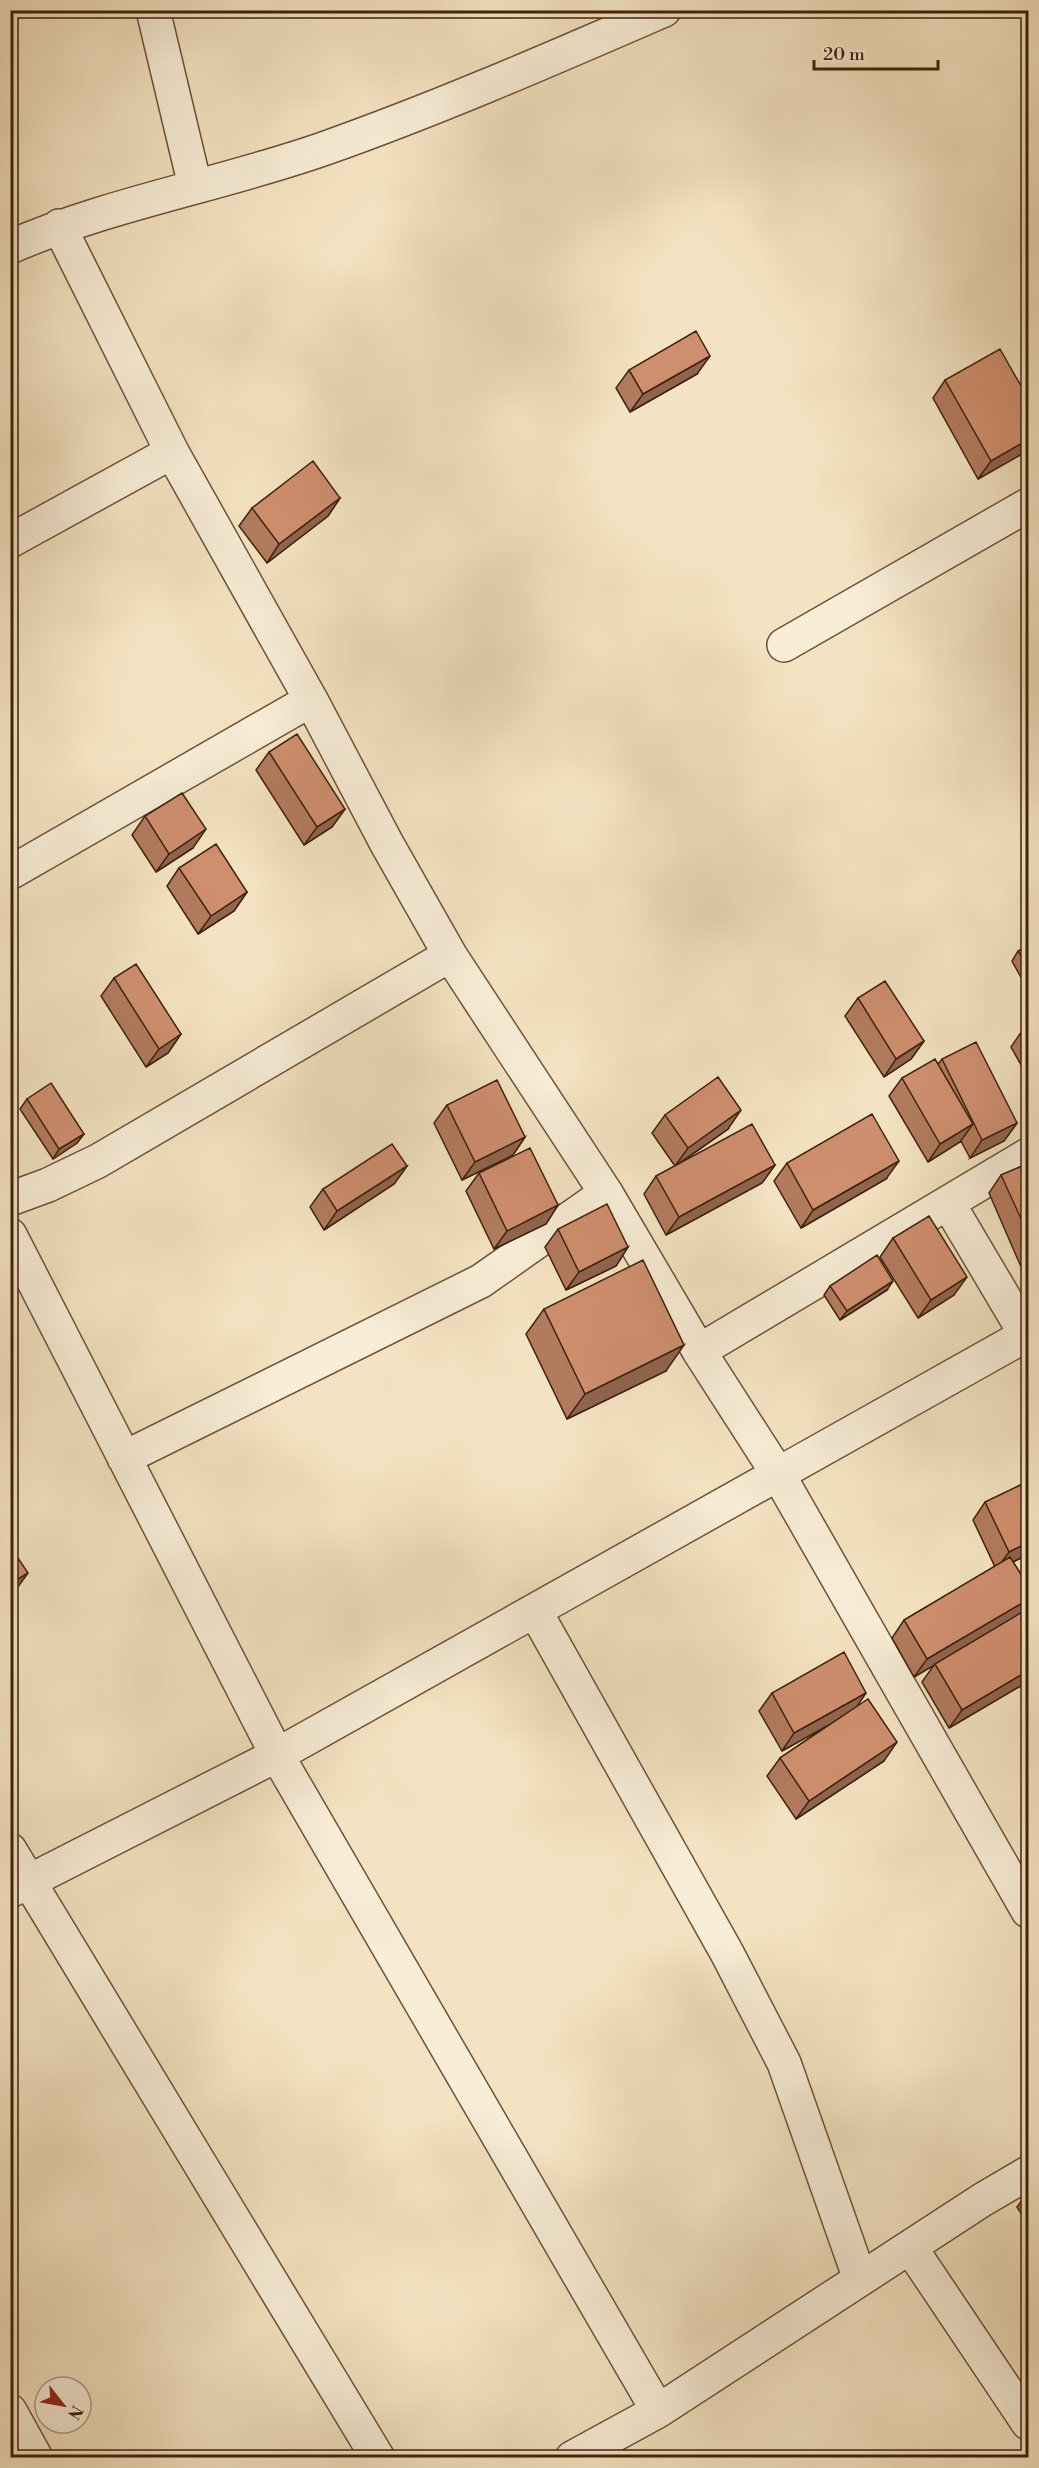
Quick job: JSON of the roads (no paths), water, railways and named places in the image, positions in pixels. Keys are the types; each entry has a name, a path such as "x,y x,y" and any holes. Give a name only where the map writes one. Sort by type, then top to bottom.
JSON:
{"street":[{"path":"153,10 195,186"},
{"path":"10,247 58,226 321,149 513,76 664,10"},
{"path":"58,226 172,452 450,955 606,1193 699,1351 778,1474 1029,1911"},
{"path":"10,540 172,452"},
{"path":"784,645 1029,505"},
{"path":"10,873 311,700"},
{"path":"10,1199 48,1185 98,1161 450,955"},
{"path":"699,1351 1029,1155"},
{"path":"124,1458 482,1281 606,1193"},
{"path":"19,1886 277,1755 1027,1337 948,1203"},
{"path":"10,1235 277,1755 658,2411"},
{"path":"535,1611 722,1943 784,2063 860,2279"},
{"path":"10,1850 19,1886 378,2457"},
{"path":"572,2457 658,2411 860,2279 1029,2173"},
{"path":"910,2247 1029,2423"},
{"path":"10,2411 36,2457"}]}
